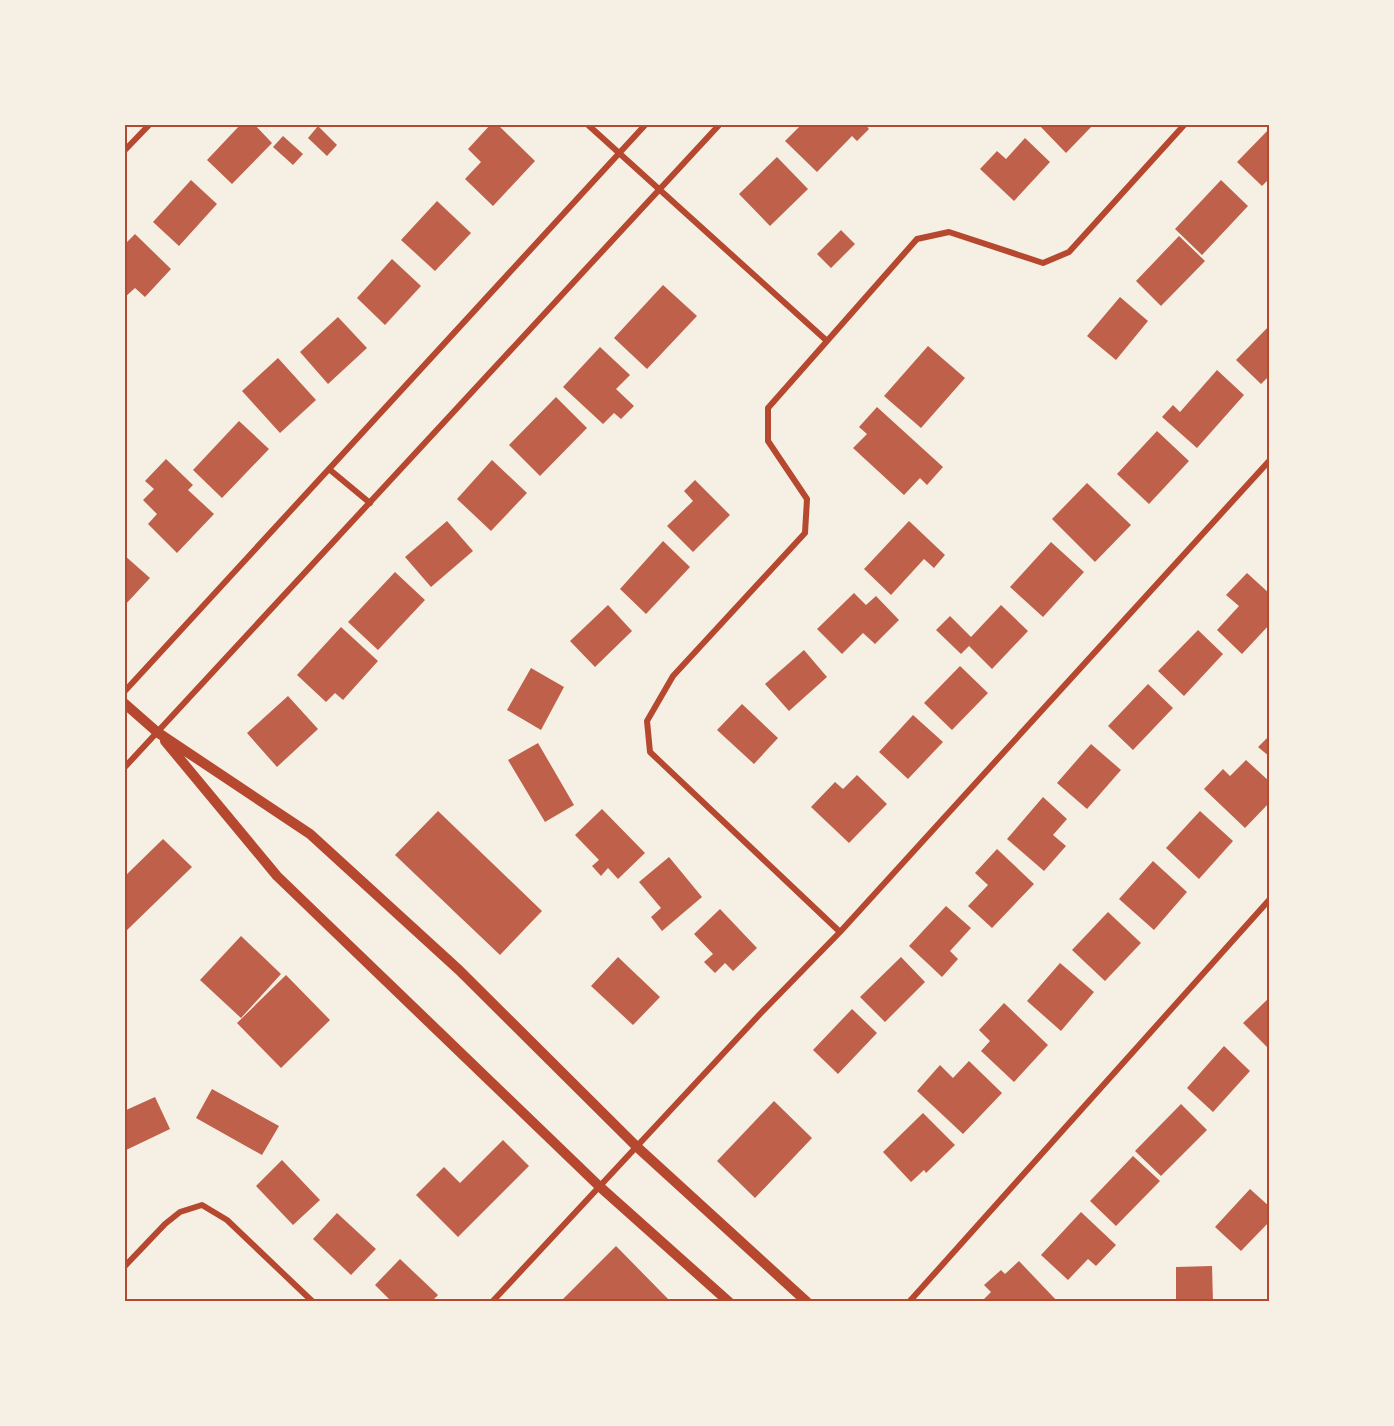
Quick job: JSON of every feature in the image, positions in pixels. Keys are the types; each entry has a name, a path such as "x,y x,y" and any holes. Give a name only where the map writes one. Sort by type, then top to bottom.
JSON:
{"street":[{"path":"124,151 150,124"},
{"path":"587,124 827,341"},
{"path":"124,692 646,124"},
{"path":"124,768 720,124"},
{"path":"840,932 650,752 647,721 673,676 804,533 807,499 768,441 768,408 917,239 949,232 1042,263 1069,252 1185,124"},
{"path":"492,1302 636,1146 840,932 1269,460"},
{"path":"329,469 370,502"},
{"path":"124,703 158,732 310,834 459,970 636,1146 807,1302"},
{"path":"158,732 277,876 599,1186 729,1302"},
{"path":"909,1302 1269,898"},
{"path":"124,1268 165,1224 180,1212 202,1205 227,1220 313,1302"}],"building":[{"path":"241,124 254,124 272,143 232,184 207,160"},
{"path":"491,124 497,124 535,161 493,206 465,179 481,162 468,149"},
{"path":"802,124 865,124 869,129 857,141 852,136 817,172 785,141"},
{"path":"1038,124 1094,124 1066,153"},
{"path":"318,126 337,145 327,156 308,138"},
{"path":"1270,128 1270,178 1262,186 1237,162"},
{"path":"283,136 303,154 293,165 273,147"},
{"path":"1025,138 1050,162 1014,201 980,169 997,151 1006,159"},
{"path":"777,157 808,189 770,226 739,194"},
{"path":"191,180 217,204 179,246 153,222"},
{"path":"1221,180 1248,206 1202,255 1175,229"},
{"path":"437,201 471,233 435,271 401,240"},
{"path":"841,230 855,244 831,268 817,254"},
{"path":"135,234 171,269 145,297 135,288 124,298 124,245"},
{"path":"1179,236 1205,261 1161,306 1136,281"},
{"path":"392,259 421,286 385,325 357,298"},
{"path":"663,285 697,316 647,369 614,338"},
{"path":"1120,297 1148,321 1116,360 1087,336"},
{"path":"338,317 367,348 328,384 300,352"},
{"path":"1270,325 1270,375 1261,384 1236,360"},
{"path":"928,346 965,378 921,428 884,396"},
{"path":"600,347 630,375 616,389 634,406 621,419 614,413 603,424 563,387"},
{"path":"278,358 316,400 280,433 242,391"},
{"path":"1217,370 1244,395 1197,448 1162,417 1173,405 1180,412"},
{"path":"556,397 587,428 540,476 509,445"},
{"path":"877,407 943,467 927,485 920,478 904,495 853,448 867,434 859,427"},
{"path":"239,421 269,449 222,498 193,470"},
{"path":"1157,431 1189,461 1149,504 1117,474"},
{"path":"166,459 193,485 188,490 214,514 177,553 148,524 157,514 143,500 154,489 145,481"},
{"path":"492,460 527,493 491,531 457,499"},
{"path":"695,480 730,515 693,552 667,526 693,501 684,491"},
{"path":"1087,483 1131,525 1095,562 1052,519"},
{"path":"447,521 473,551 431,587 405,557"},
{"path":"909,521 945,555 934,568 924,559 891,595 864,569"},
{"path":"663,541 690,567 646,614 620,589"},
{"path":"1051,542 1084,572 1043,617 1010,587"},
{"path":"124,555 150,578 124,606"},
{"path":"395,572 425,600 378,650 348,622"},
{"path":"1247,573 1270,594 1270,624 1242,654 1217,630 1239,606 1226,595"},
{"path":"854,593 866,605 876,596 899,620 875,644 863,633 842,654 817,629"},
{"path":"608,605 632,631 595,667 570,641"},
{"path":"1001,605 1028,631 992,669 969,646 961,654 936,630 950,616 971,637"},
{"path":"341,627 378,661 343,700 335,693 326,702 297,675"},
{"path":"1198,630 1223,654 1184,696 1158,671"},
{"path":"804,650 827,677 789,711 765,684"},
{"path":"960,666 988,693 952,730 924,703"},
{"path":"531,668 564,687 541,730 507,710"},
{"path":"1148,684 1173,708 1133,750 1108,726"},
{"path":"288,696 318,729 277,767 247,733"},
{"path":"742,704 778,738 754,764 717,730"},
{"path":"913,715 943,742 908,779 879,752"},
{"path":"1270,735 1270,757 1258,747"},
{"path":"538,743 574,805 545,822 508,760"},
{"path":"1091,744 1121,770 1087,809 1057,783"},
{"path":"1246,760 1270,782 1270,802 1245,828 1204,789 1223,769 1230,776"},
{"path":"857,775 887,804 849,843 811,807 835,782 843,789"},
{"path":"1043,797 1067,819 1053,835 1066,846 1044,871 1007,839"},
{"path":"602,809 645,853 618,879 608,868 601,876 592,866 599,860 575,835"},
{"path":"438,811 542,911 500,955 395,855"},
{"path":"1200,811 1233,841 1199,879 1166,848"},
{"path":"163,839 192,867 124,933 124,877"},
{"path":"997,849 1034,884 992,928 968,906 988,885 975,873"},
{"path":"669,857 702,897 662,931 651,917 661,908 639,882"},
{"path":"1153,861 1187,892 1154,930 1119,899"},
{"path":"946,906 971,928 950,951 958,959 942,977 909,946"},
{"path":"720,909 757,948 733,971 725,963 715,973 704,962 713,954 694,934"},
{"path":"1108,912 1141,943 1105,981 1072,950"},
{"path":"241,936 281,974 241,1018 200,980"},
{"path":"618,957 660,997 633,1025 591,986"},
{"path":"901,957 925,982 885,1022 860,997"},
{"path":"1060,963 1094,992 1061,1031 1027,1001"},
{"path":"286,975 330,1020 281,1068 237,1023"},
{"path":"1270,997 1270,1050 1243,1023"},
{"path":"1004,1003 1048,1045 1014,1082 981,1051 990,1041 979,1030"},
{"path":"852,1009 877,1033 838,1074 813,1050"},
{"path":"1224,1046 1250,1071 1213,1112 1187,1088"},
{"path":"969,1061 1002,1093 963,1134 917,1091 940,1065 953,1078"},
{"path":"212,1089 279,1126 262,1155 196,1118"},
{"path":"155,1097 170,1129 124,1151 124,1111"},
{"path":"774,1101 812,1138 755,1198 717,1161"},
{"path":"1181,1104 1207,1130 1161,1176 1135,1151"},
{"path":"923,1113 955,1145 926,1173 924,1170 911,1182 883,1152"},
{"path":"503,1140 529,1166 458,1237 416,1195 444,1167 460,1183"},
{"path":"1133,1156 1160,1181 1116,1226 1090,1201"},
{"path":"282,1160 320,1200 293,1225 256,1186"},
{"path":"1250,1189 1270,1207 1270,1221 1241,1251 1215,1227"},
{"path":"1081,1212 1116,1245 1096,1266 1088,1259 1068,1280 1041,1255"},
{"path":"337,1213 376,1249 351,1275 313,1239"},
{"path":"616,1246 671,1302 560,1302"},
{"path":"400,1259 438,1295 431,1302 392,1302 375,1285"},
{"path":"1019,1261 1058,1302 1030,1302 1028,1299 1025,1302 981,1302 991,1292 984,1285 1001,1270 1005,1274"},
{"path":"1212,1266 1213,1302 1176,1302 1176,1267"}]}
